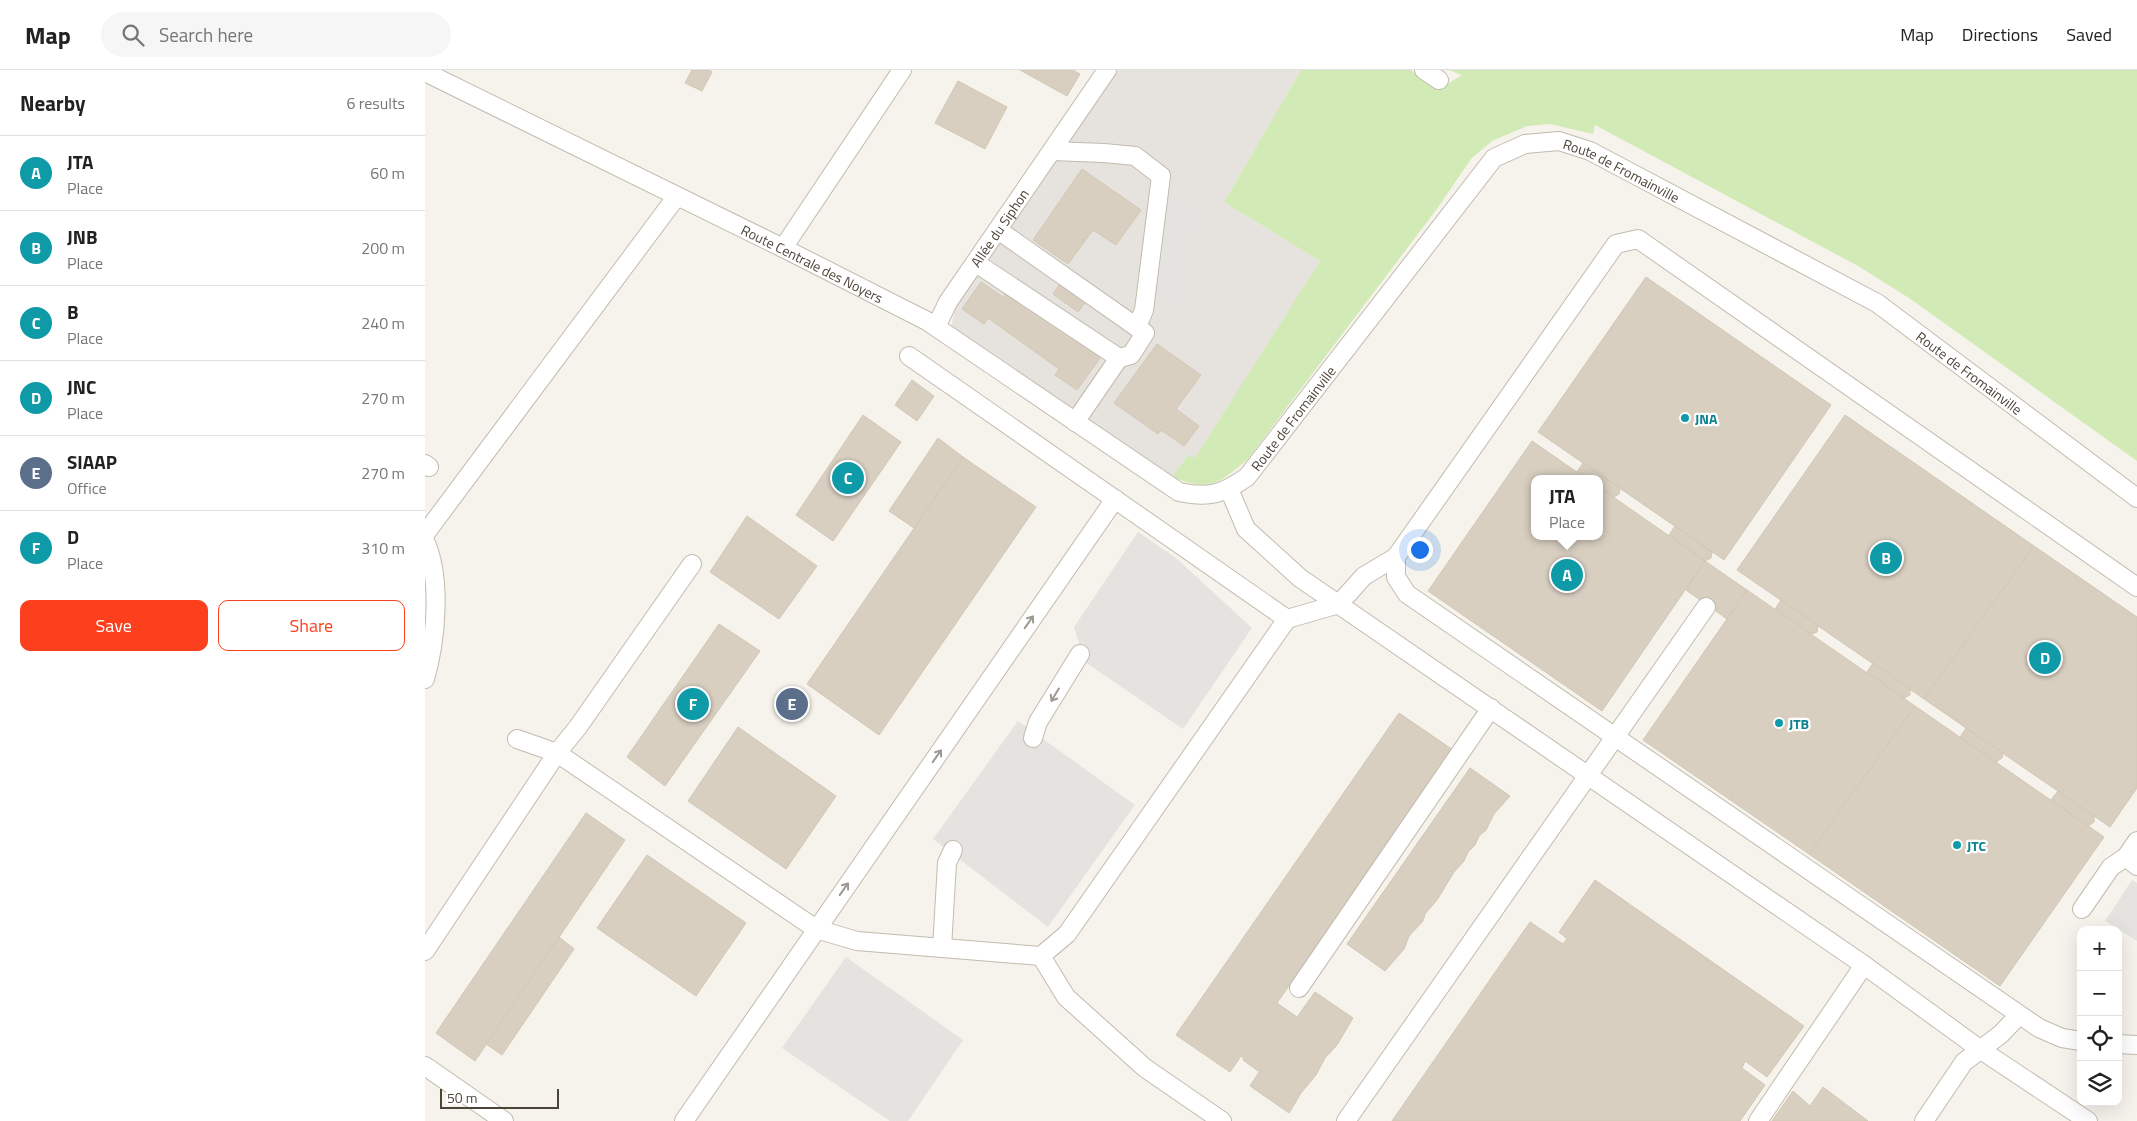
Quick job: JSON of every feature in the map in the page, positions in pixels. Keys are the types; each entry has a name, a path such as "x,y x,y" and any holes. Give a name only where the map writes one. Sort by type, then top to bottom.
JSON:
{"street":[{"path":"783,248 902,70"},
{"name":"Allée du Siphon","path":"936,327 949,302 975,262 1107,70"},
{"path":"1423,70 1439,80"},
{"name":"Route Centrale des Noyers","path":"425,72 783,248 936,327 1179,492"},
{"name":"Route de Fromainville","path":"1179,492 1199,496 1229,489 1247,477 1494,158 1525,144 1559,142 1590,151 1877,303 2137,498"},
{"path":"1052,151 1104,152 1135,156 1161,176 1144,310 1137,327"},
{"path":"425,534 677,196"},
{"path":"998,230 1145,333 1131,355 1119,358 1075,422"},
{"path":"517,739 557,753 816,929 857,942 1041,956 1067,934 1287,619 1339,604 1364,576 1396,557 1616,244 1638,239 2137,587"},
{"path":"975,262 1119,358"},
{"path":"909,356 1287,619"},
{"path":"1229,489 1245,529 1300,578 1864,965 1981,1050 2088,1121"},
{"path":"684,1121 1115,499"},
{"path":"425,541 429,551 435,583 433,642 425,680"},
{"path":"1396,557 1396,577 1407,594 2019,1015 2054,1035 2077,1040"},
{"path":"425,951 557,753 581,723 692,564"},
{"path":"1346,1121 1706,607"},
{"path":"1033,738 1038,722 1080,654"},
{"path":"1299,988 1491,708"},
{"path":"2082,909 2111,867 2132,861 2137,841"},
{"path":"942,948 947,863 953,850"},
{"path":"1041,956 1066,997 1145,1068 1222,1121"},
{"path":"1758,1121 1864,965"},
{"path":"1925,1121 1964,1062 2001,1034 2019,1015"},
{"path":"2122,1044 2137,1045"},
{"path":"425,1066 504,1121"}],"shaded area":[{"path":"1115,70 1301,70 1224,202 1320,261 1195,459 1188,455 1172,477 951,330 955,307"},
{"path":"1166,200 1200,206 1185,304 1153,301"},
{"path":"1138,532 1176,558 1252,628 1183,729 1085,662 1074,627"},
{"path":"1018,721 1135,805 1048,927 933,839"},
{"path":"2132,880 2137,883 2137,941 2122,932 2122,926 2113,926 2105,921"},
{"path":"846,957 963,1040 908,1121 890,1121 782,1048"}],"green space":[{"path":"1301,70 1410,70 1433,84 1446,85 1462,75 1449,70 2137,70 2137,461 1909,298 1858,266 1595,125 1593,134 1550,124 1527,126 1492,141 1471,159 1439,206 1248,459 1221,480 1213,483 1196,484 1172,477 1188,455 1195,458 1320,261 1224,202"}],"building":[{"path":"692,70 709,70 712,72 702,91 685,83"},
{"path":"1020,70 1073,70 1080,74 1067,96"},
{"path":"958,81 1007,107 985,149 935,123"},
{"path":"1082,169 1141,210 1116,245 1093,230 1068,264 1033,240"},
{"name":"JNA","path":"1646,277 1831,405 1724,560 1538,432"},
{"path":"981,282 1003,297 1008,289 1103,354 1077,390 1055,375 1059,369 988,318 984,324 962,309"},
{"path":"1061,282 1087,300 1078,312 1053,294"},
{"path":"1157,344 1201,375 1176,409 1199,426 1184,446 1161,430 1158,434 1114,403"},
{"path":"912,380 934,396 917,421 895,405"},
{"path":"863,415 901,442 833,541 796,515"},
{"path":"1845,415 2034,546 1924,699 1737,570"},
{"path":"938,438 963,457 914,528 889,511"},
{"path":"1532,441 1581,475 1531,475 1531,540 1603,540 1603,490 1705,561 1602,711 1428,591"},
{"path":"963,457 1036,507 879,735 807,684"},
{"path":"1583,463 1601,475 1581,475 1577,472"},
{"path":"1603,477 1620,488 1619,494 1614,497 1603,490"},
{"path":"747,516 817,566 779,619 710,572"},
{"path":"1675,526 1712,552 1711,558 1705,561 1669,535"},
{"path":"2034,546 2137,617 2137,788 2110,827 1924,699"},
{"path":"1705,561 1747,590 1727,619 1686,590"},
{"name":"JTB","path":"1747,590 1915,706 1809,854 1643,740"},
{"path":"1781,600 1818,625 1817,632 1812,634 1775,609"},
{"path":"719,624 760,651 665,786 627,757"},
{"path":"1873,663 1910,689 1910,695 1904,698 1867,672"},
{"name":"JTC","path":"1915,706 2104,837 2000,986 1809,854"},
{"path":"1399,713 1453,750 1277,1003 1297,1017 1315,992 1353,1018 1337,1045 1325,1058 1316,1075 1301,1093 1289,1113 1250,1086 1261,1069 1258,1071 1243,1060 1244,1058 1241,1056 1230,1072 1176,1035"},
{"path":"738,727 836,796 786,869 688,801"},
{"path":"1966,728 2003,753 2002,758 1996,762 1960,737"},
{"path":"1470,768 1510,796 1494,814 1486,830 1479,836 1475,845 1454,872 1437,900 1425,914 1423,921 1409,936 1404,949 1385,971 1347,944"},
{"path":"2058,791 2094,816 2094,822 2088,826 2051,800"},
{"path":"586,813 625,840 475,1061 436,1033"},
{"path":"647,855 746,923 696,996 597,928"},
{"path":"1595,880 1804,1026 1767,1077 1745,1061 1742,1068 1765,1085 1740,1121 1392,1121 1530,922 1563,944 1567,939 1559,932"},
{"path":"559,937 574,949 502,1055 486,1044"},
{"path":"1823,1087 1868,1121 1772,1121 1793,1091 1810,1106"}],"place":[{"name":"JNA","path":"1685,418"},
{"name":"B","path":"848,478"},
{"name":"JNB","path":"1886,558"},
{"name":"JTA","path":"1567,575"},
{"name":"JNC","path":"2045,658"},
{"name":"D","path":"693,704"},
{"name":"SIAAP","path":"792,704"},
{"name":"JTB","path":"1779,723"},
{"name":"JTC","path":"1957,845"}]}
